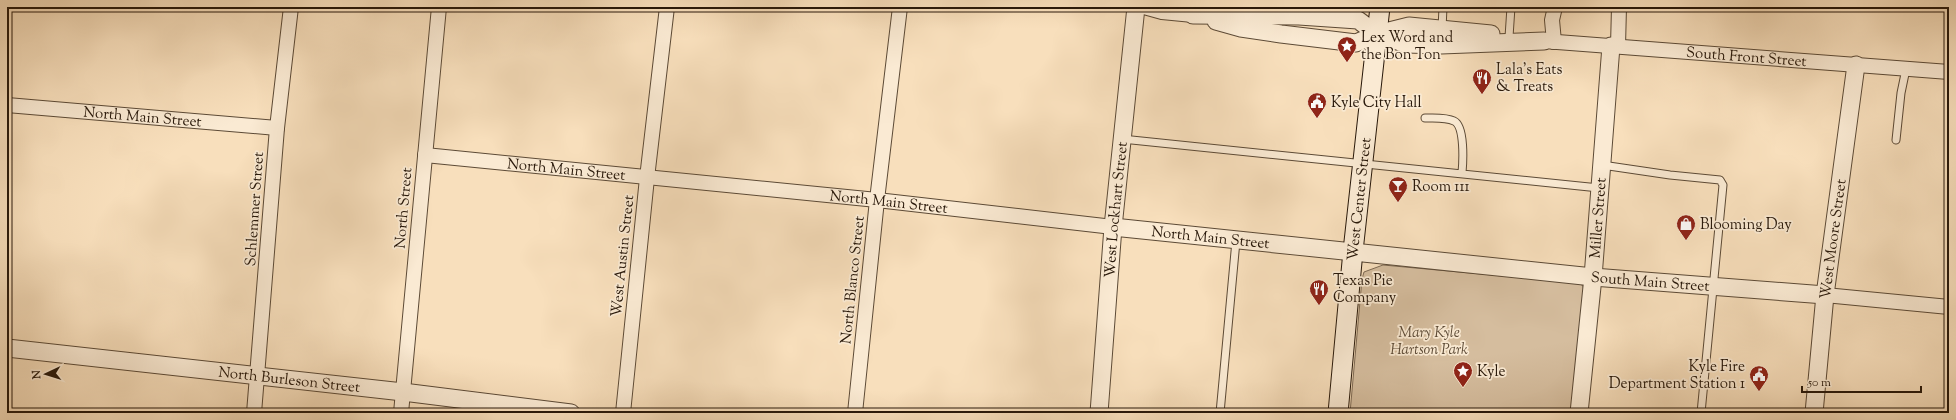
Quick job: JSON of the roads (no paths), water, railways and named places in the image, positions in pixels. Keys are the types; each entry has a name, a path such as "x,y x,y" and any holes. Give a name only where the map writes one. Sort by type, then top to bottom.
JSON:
{"main road":[{"name":"West Center Street","path":"1338,413 1353,251 1364,163 1380,7"}],"street":[{"name":"Schlemmer Street","path":"254,413 277,128 291,7"},
{"name":"North Street","path":"401,413 439,7"},
{"name":"West Austin Street","path":"624,413 647,178 667,7"},
{"name":"North Blanco Street","path":"855,413 877,200 900,7"},
{"name":"West Lockhart Street","path":"1099,413 1113,227 1136,7"},
{"path":"1144,7 1162,12 1193,15 1241,28 1356,43 1377,34"},
{"path":"1549,41 1555,7"},
{"path":"1615,46 1619,7"},
{"name":"South Front Street","path":"1377,34 1406,44 1441,37 1509,37 1949,72"},
{"name":"South Front Street","path":"1441,37 1549,41"},
{"name":"Miller Street","path":"1579,413 1593,277 1602,165 1615,46"},
{"name":"West Moore Street","path":"1814,413 1825,295 1856,65"},
{"name":"North Main Street","path":"7,105 277,128"},
{"name":"North Main Street","path":"425,155 877,200 1236,241 1353,251"},
{"name":"South Main Street","path":"1353,251 1593,277 1713,285 1949,307"},
{"name":"North Burleson Street","path":"7,348 403,392 571,413"}],"lane":[{"path":"1441,37 1443,7"},
{"path":"1509,37 1511,7"},
{"path":"1896,140 1901,94 1906,68"},
{"path":"1425,118 1453,120 1458,124 1462,140 1462,173"},
{"path":"1122,139 1600,188"},
{"path":"1602,165 1670,175 1720,180 1723,185 1701,413"},
{"path":"1220,413 1236,241"}],"place":[{"name":"Lex Word and the Bon Ton","path":"1347,63"},
{"name":"Lala's Eats & Treats","path":"1482,95"},
{"name":"Kyle City Hall","path":"1317,119"},
{"name":"Room 111","path":"1398,203"},
{"name":"Blooming Day","path":"1686,241"},
{"name":"Texas Pie Company","path":"1319,306"},
{"name":"Kyle","path":"1463,388"},
{"name":"Kyle Fire Department Station 1","path":"1759,392"}],"park label":[{"name":"Mary Kyle Hartson Park","path":"1429,340"}]}
